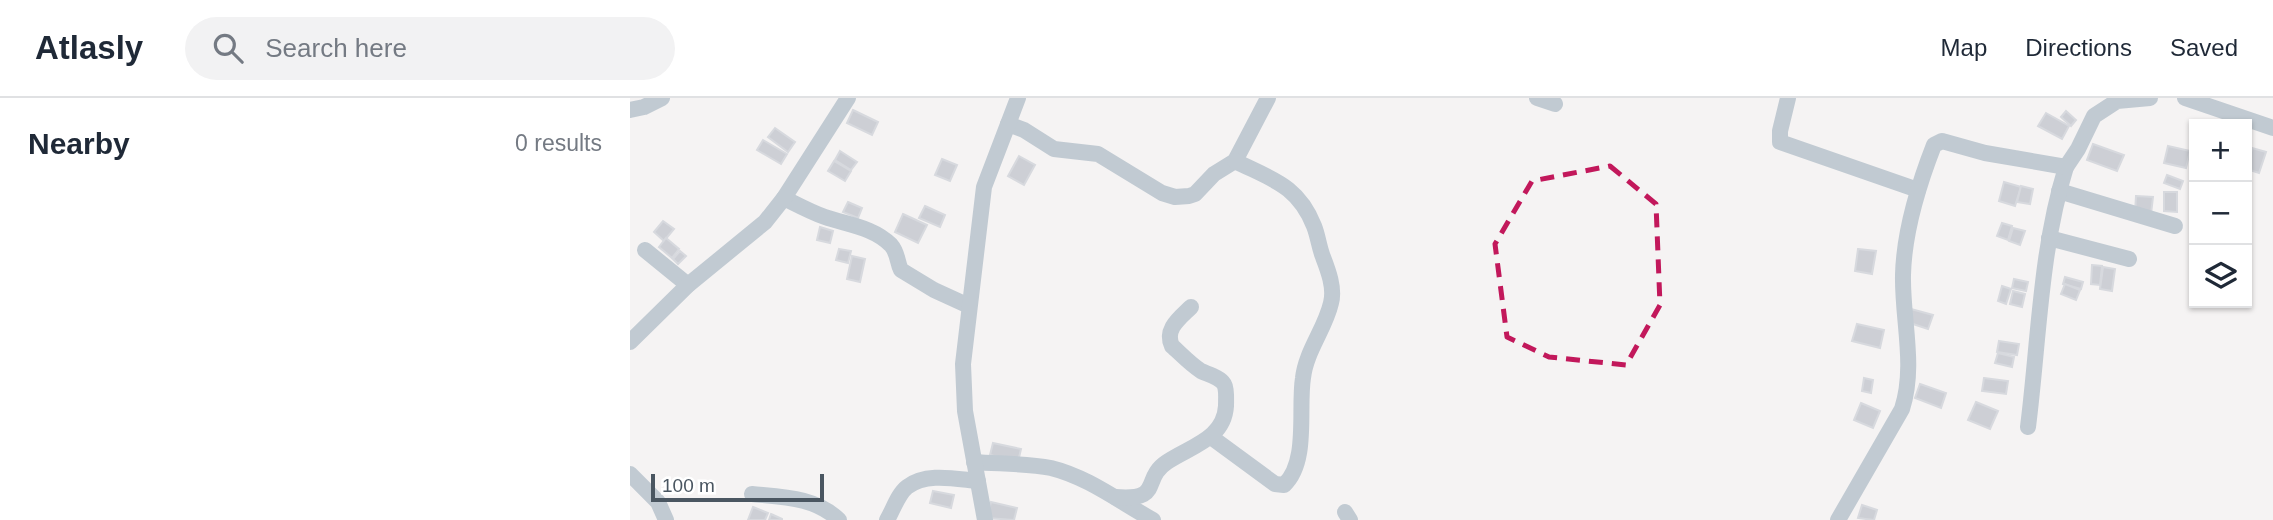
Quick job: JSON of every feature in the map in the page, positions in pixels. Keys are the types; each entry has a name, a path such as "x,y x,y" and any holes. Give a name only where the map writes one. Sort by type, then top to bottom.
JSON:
{"street":[{"path":"630,110 644,107 662,98"},
{"path":"630,342 688,285 765,222 784,198 848,98"},
{"path":"985,520 962,385 984,187 1018,98"},
{"path":"1008,124 1024,130 1054,149 1098,154 1144,184 1175,197 1189,197 1214,174 1235,161 1268,98"},
{"path":"1537,98 1555,104"},
{"path":"1788,98 1780,142 1918,190"},
{"path":"2028,427 2049,238 2066,167 2094,116 2117,101 2150,98"},
{"path":"2185,98 2273,128"},
{"path":"1838,520 1902,409 1906,395 1908,372 1904,262 1918,190 1934,145 1937,142 2066,167"},
{"path":"1211,437 1275,484 1284,485 1291,479 1301,430 1303,377 1310,351 1332,302 1330,276 1315,227 1303,202 1289,188 1235,161"},
{"path":"2059,191 2175,226"},
{"path":"784,198 819,215 858,225 878,235 895,251 901,270 934,290 969,306"},
{"path":"2049,238 2129,259"},
{"path":"645,250 688,285"},
{"path":"1115,497 1133,498 1147,492 1160,467 1211,437 1223,424 1226,402 1222,381 1199,370 1169,341 1169,333 1174,323 1191,307"},
{"path":"974,462 1052,468 1094,485 1135,512 1153,520"},
{"path":"630,474 658,502 666,520"},
{"path":"887,520 906,487 915,482 939,478 978,481"},
{"path":"752,494 806,501 819,506 839,520"}],"highlighted area":[{"path":"1610,166 1656,204 1660,305 1626,365 1549,357 1507,337 1495,244 1532,181"}],"building":[{"path":"853,110 878,122 872,135 847,123"},
{"path":"2066,111 2076,120 2071,126 2061,117"},
{"path":"2046,113 2069,126 2062,139 2038,126"},
{"path":"775,128 795,142 788,152 768,137"},
{"path":"763,140 787,154 781,164 757,150"},
{"path":"2093,144 2124,155 2117,171 2087,160"},
{"path":"2168,146 2189,151 2186,168 2164,163"},
{"path":"2252,148 2266,152 2259,173 2252,171"},
{"path":"840,151 857,162 851,170 835,160"},
{"path":"1019,156 1035,165 1024,185 1008,176"},
{"path":"942,159 957,165 950,181 935,175"},
{"path":"834,161 851,171 845,181 828,171"},
{"path":"2167,175 2183,181 2180,189 2164,183"},
{"path":"2004,182 2021,187 2015,206 1999,201"},
{"path":"2021,186 2033,189 2030,204 2017,202"},
{"path":"2164,192 2177,192 2177,212 2164,211"},
{"path":"2136,196 2153,197 2151,214 2135,213"},
{"path":"848,202 862,208 858,218 843,212"},
{"path":"925,206 945,215 940,227 919,218"},
{"path":"903,214 927,225 918,243 895,232"},
{"path":"663,221 674,229 664,241 654,232"},
{"path":"2002,223 2012,226 2008,240 1997,236"},
{"path":"820,227 833,231 830,243 817,240"},
{"path":"2013,228 2025,231 2020,245 2009,241"},
{"path":"666,238 679,249 672,258 659,247"},
{"path":"839,249 851,251 848,263 836,260"},
{"path":"1858,249 1876,251 1872,274 1855,271"},
{"path":"680,251 686,256 678,264 673,259"},
{"path":"852,256 865,259 860,282 847,279"},
{"path":"2092,265 2102,266 2100,285 2091,284"},
{"path":"2103,267 2115,269 2112,291 2100,289"},
{"path":"2065,277 2083,282 2081,289 2063,284"},
{"path":"2014,279 2028,282 2026,291 2012,288"},
{"path":"2065,284 2080,290 2076,300 2061,294"},
{"path":"2002,286 2011,289 2006,304 1998,301"},
{"path":"2013,291 2025,294 2022,307 2010,304"},
{"path":"1911,309 1933,315 1928,329 1907,322"},
{"path":"1857,324 1884,330 1880,348 1852,341"},
{"path":"1999,341 2019,344 2017,355 1997,352"},
{"path":"1998,353 2014,357 2012,367 1995,363"},
{"path":"1864,378 1873,380 1871,393 1862,391"},
{"path":"1984,378 2008,381 2006,394 1982,391"},
{"path":"1920,384 1946,393 1941,408 1915,398"},
{"path":"1976,402 1998,411 1990,429 1968,420"},
{"path":"1861,403 1880,411 1873,428 1854,420"},
{"path":"993,443 1021,449 1018,462 990,455"},
{"path":"933,491 954,495 951,508 930,503"},
{"path":"991,502 1017,508 1014,520 987,518"},
{"path":"1862,505 1877,510 1874,520 1858,518"},
{"path":"753,507 768,513 765,520 748,520"},
{"path":"771,514 782,519 782,520 769,520"}]}
